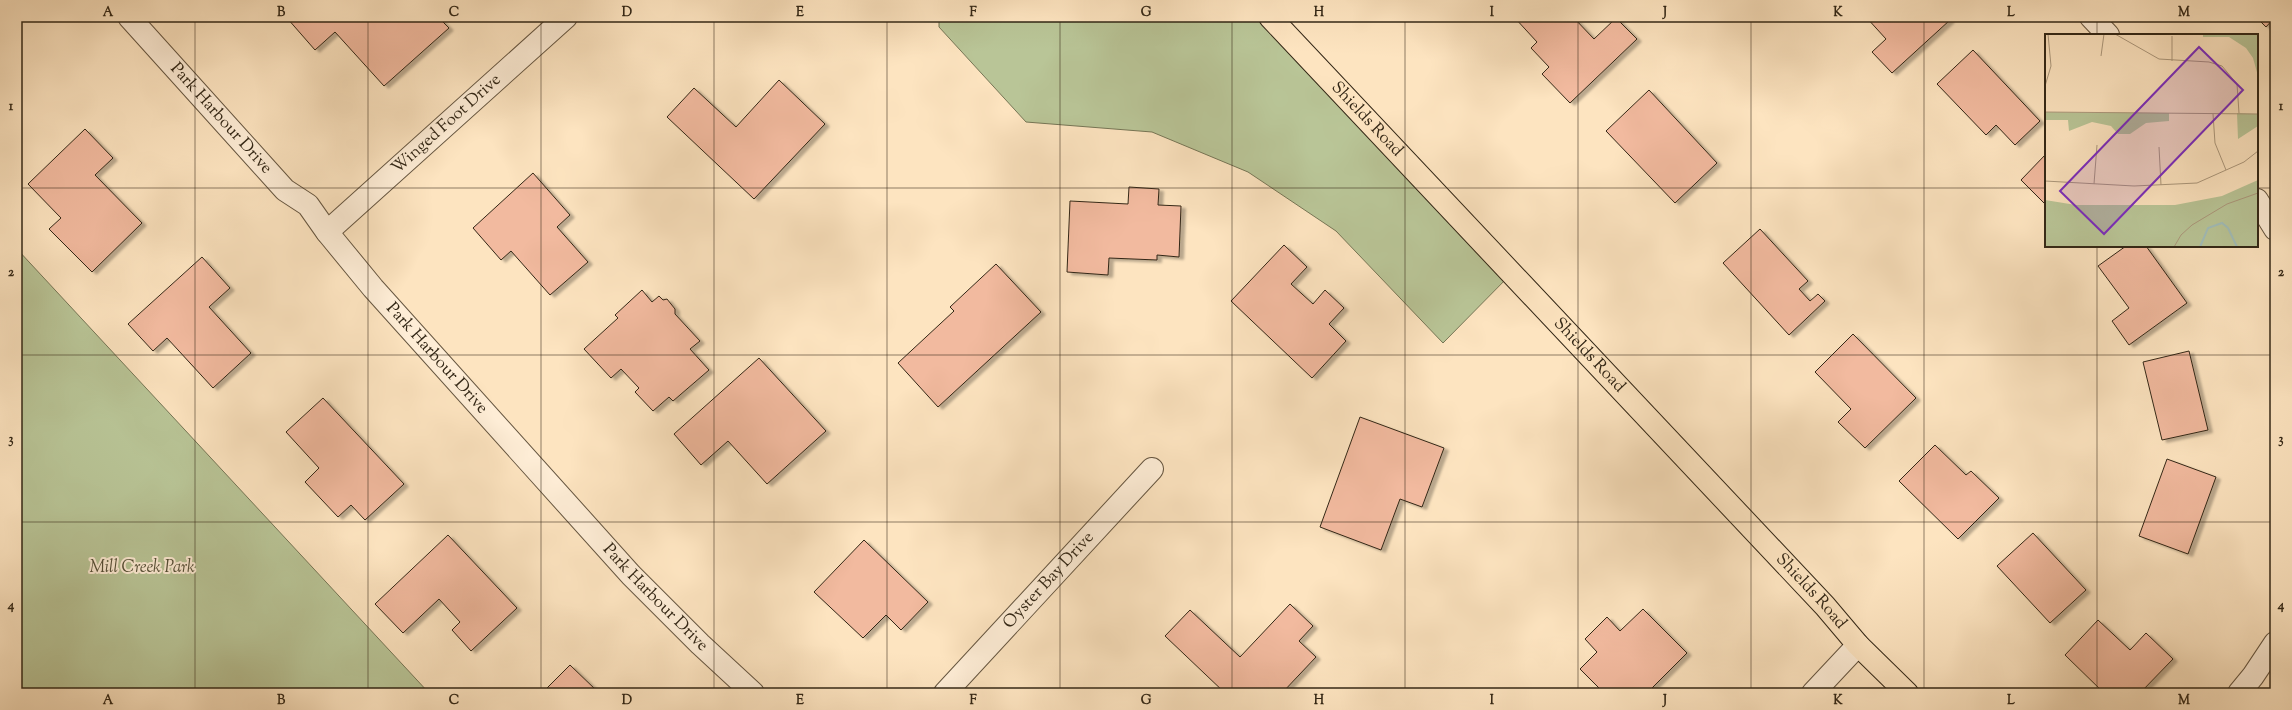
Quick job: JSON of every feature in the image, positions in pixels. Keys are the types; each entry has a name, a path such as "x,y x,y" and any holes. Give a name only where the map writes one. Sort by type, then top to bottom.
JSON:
{"main road":[{"name":"Shields Road","path":"1270,17 1819,601 1858,646 1907,693"}],"street":[{"name":"Park Harbour Drive","path":"129,17 285,190 308,205 327,232 372,288 631,575 700,644 753,693"},
{"name":"Winged Foot Drive","path":"327,232 566,17"},
{"path":"2091,17 2107,34"},
{"path":"2258,202 2275,229"},
{"name":"Oyster Bay Drive","path":"945,693 1152,469"},
{"path":"2239,693 2253,676 2275,643"},
{"path":"1813,693 1858,646"}],"green space":[{"path":"939,17 1270,17 1512,273 1443,343 1336,231 1248,172 1152,132 1026,122 939,27"},
{"name":"Mill Creek Park","path":"17,249 429,693 17,693"}],"building":[{"path":"413,17 417,22 422,17 438,17 449,28 384,86 335,32 315,50 287,18"},
{"path":"1514,17 1573,17 1594,39 1616,18 1637,39 1570,103 1542,74 1549,67 1531,48 1537,42"},
{"path":"1866,17 1947,17 1950,20 1892,73 1872,52 1886,39"},
{"path":"2256,17 2275,17 2266,27"},
{"path":"1973,50 2040,121 2015,145 1996,125 1986,135 1937,84"},
{"path":"779,80 825,124 754,199 667,117 694,88 736,127"},
{"path":"1649,90 1717,163 1675,203 1606,131"},
{"path":"85,129 113,158 95,175 142,223 92,272 49,229 61,218 28,184"},
{"path":"2045,155 2045,204 2021,180"},
{"path":"533,173 570,215 557,227 588,262 550,295 511,251 501,260 473,228"},
{"path":"1129,187 1159,189 1158,205 1181,206 1179,257 1157,255 1157,260 1109,258 1108,275 1067,272 1070,201 1128,204"},
{"path":"1760,229 1808,281 1799,289 1810,301 1818,294 1825,301 1789,335 1723,263"},
{"path":"1284,245 1307,267 1291,284 1313,304 1325,290 1344,308 1329,324 1346,341 1312,378 1231,301"},
{"path":"2125,247 2147,247 2187,303 2129,345 2112,321 2129,308 2098,266"},
{"path":"202,257 230,288 209,307 251,353 213,388 167,338 153,351 128,324"},
{"path":"996,264 1041,312 938,407 898,363 954,311 950,307"},
{"path":"642,290 652,302 659,296 663,300 667,299 675,309 675,314 700,341 690,349 709,370 673,401 669,397 653,411 635,392 639,388 621,369 611,378 584,349 618,318 615,315"},
{"path":"1853,334 1916,398 1865,448 1838,422 1851,409 1815,372"},
{"path":"2189,351 2208,430 2162,440 2143,362"},
{"path":"759,358 826,431 767,484 728,441 701,465 674,434"},
{"path":"323,398 404,484 365,520 351,505 338,517 305,482 319,468 286,432"},
{"path":"1360,417 1444,448 1422,507 1400,499 1381,550 1320,527"},
{"path":"1935,445 1966,475 1971,471 1999,498 1958,539 1899,481"},
{"path":"2167,459 2216,477 2188,554 2139,536"},
{"path":"2033,533 2086,590 2050,623 1997,566"},
{"path":"448,535 517,608 471,651 452,630 460,622 439,599 403,633 375,604"},
{"path":"864,540 928,602 901,630 886,615 863,638 814,592"},
{"path":"1290,604 1313,626 1299,641 1316,657 1282,693 1225,693 1165,636 1190,610 1240,657"},
{"path":"1643,609 1687,653 1647,693 1604,693 1580,669 1597,652 1585,639 1607,617 1620,631"},
{"path":"2098,620 2130,650 2146,633 2173,659 2140,693 2104,693 2065,655"},
{"path":"570,665 597,691 595,693 542,693"}]}
